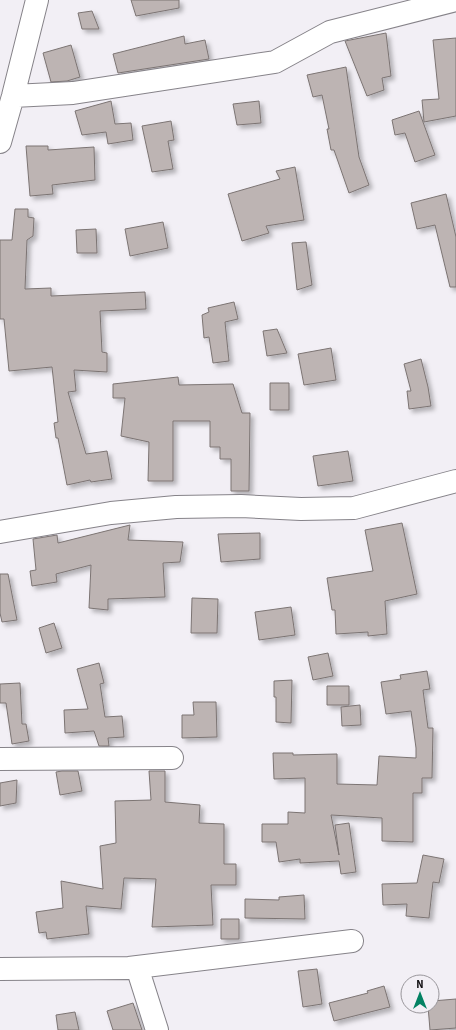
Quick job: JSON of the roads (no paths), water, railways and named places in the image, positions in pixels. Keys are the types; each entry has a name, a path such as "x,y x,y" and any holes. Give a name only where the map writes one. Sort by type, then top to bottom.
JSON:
{"street":[{"path":"0,142 37,0"},
{"path":"13,96 73,93 275,62 330,32 456,0"},
{"path":"0,532 111,513 176,507 241,506 301,509 354,508 456,481"},
{"path":"0,759 172,758"},
{"path":"0,969 137,967 352,941"},
{"path":"137,967 157,1030"}]}
